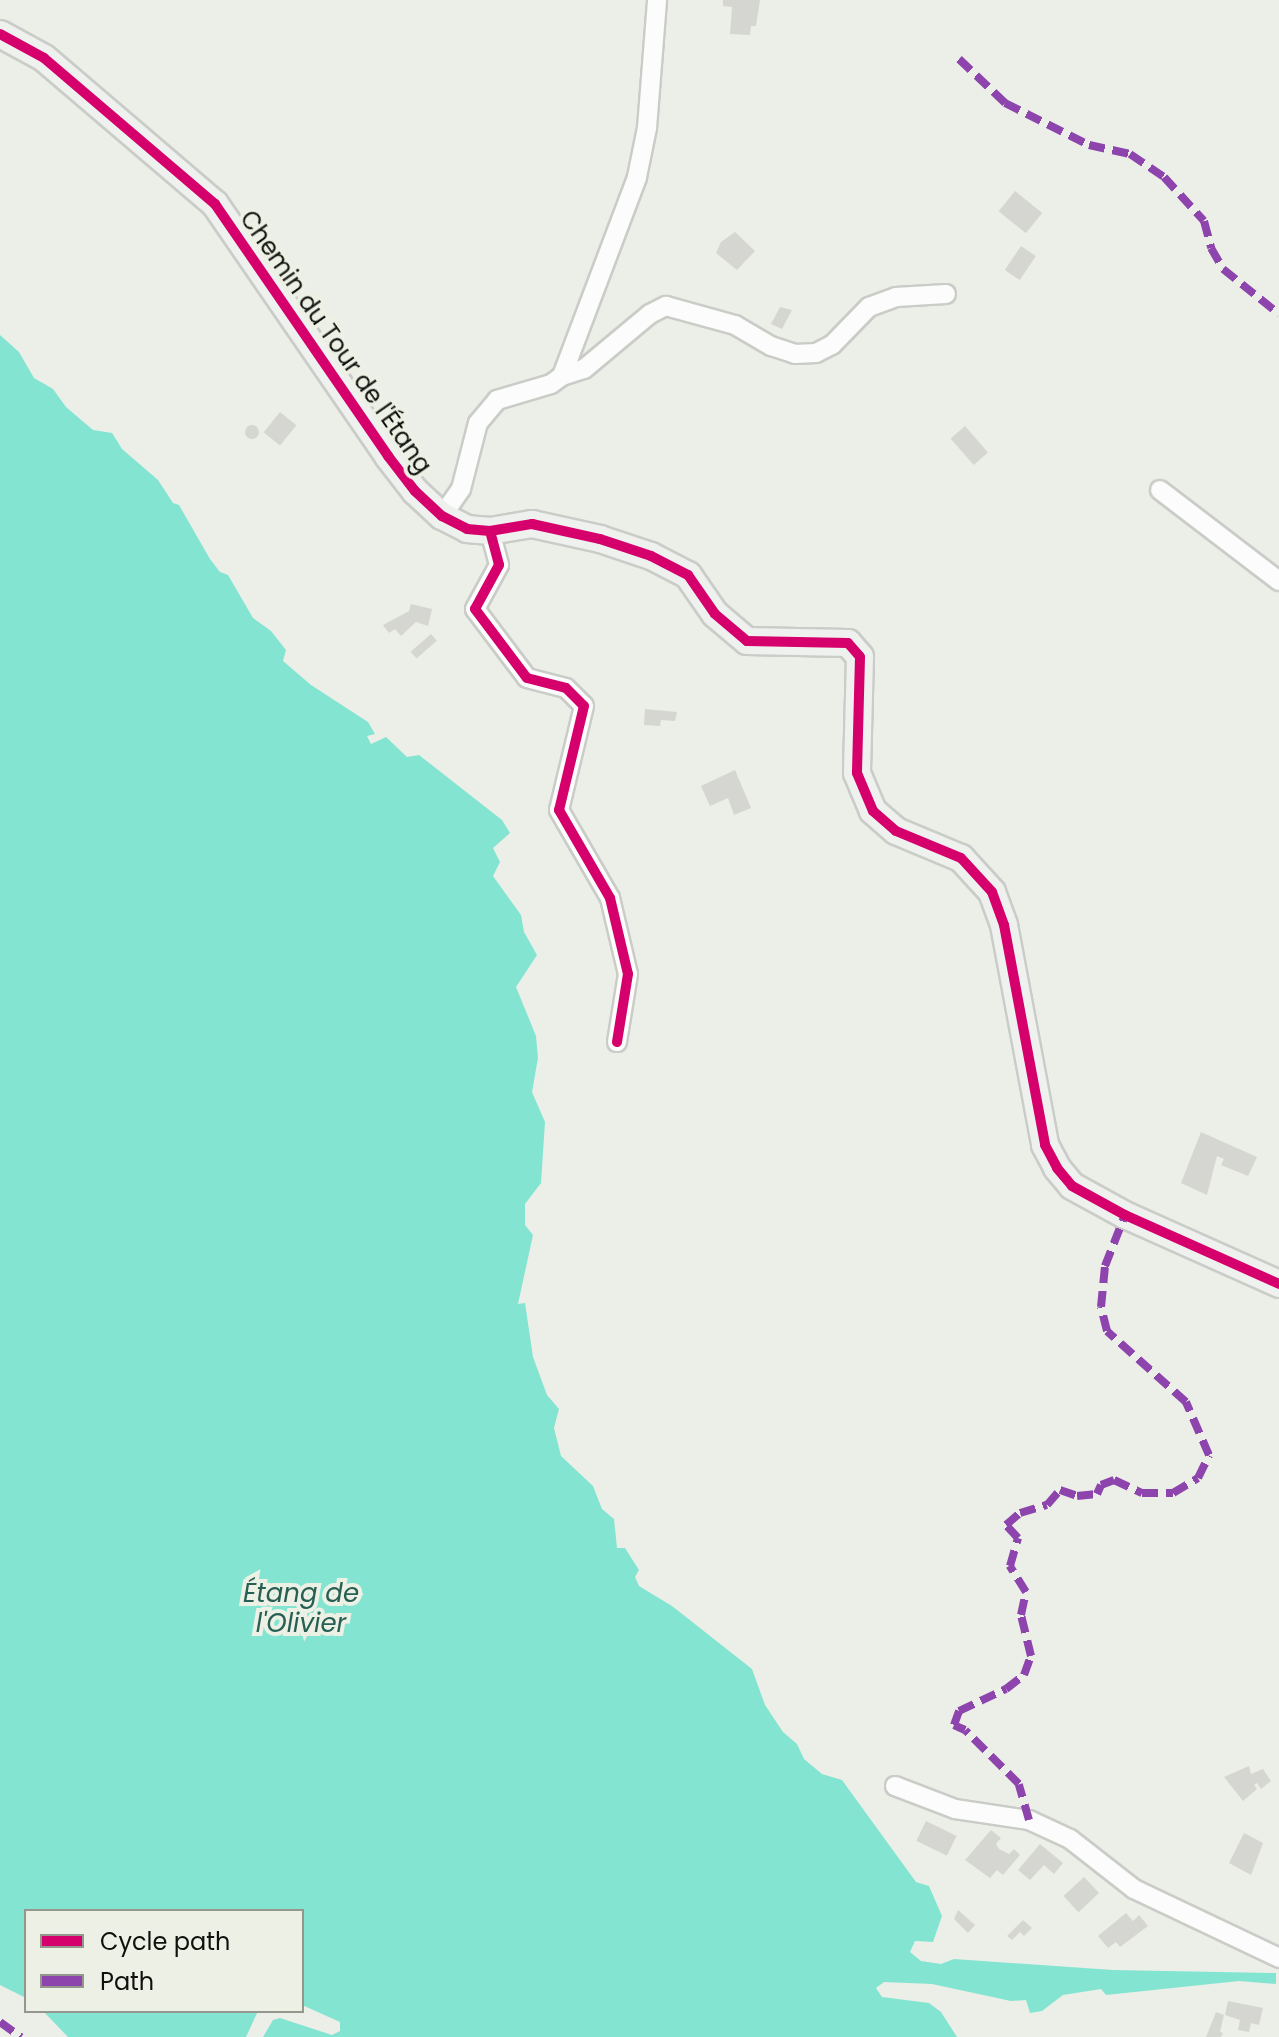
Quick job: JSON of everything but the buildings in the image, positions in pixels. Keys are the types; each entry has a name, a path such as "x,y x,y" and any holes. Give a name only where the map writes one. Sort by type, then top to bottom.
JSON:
{"street":[{"path":"562,376 637,177 647,128 657,0"},
{"name":"Chemin du Tour de l'Étang","path":"0,34 44,58 215,204 388,456 415,491 442,516 467,529 490,531 532,524 600,539 651,556 688,575 715,614 747,641 848,643 860,657 857,773 873,811 896,831 961,858 992,892 1004,925 1045,1145 1057,1168 1072,1186 1125,1215 1279,1284"},
{"path":"442,516 461,489 478,423 497,400 551,384 562,376 584,369 650,314 666,306 735,325 771,346 795,354 816,353 832,345 869,307 896,297 946,294"},
{"path":"1160,490 1279,581"},
{"path":"490,531 499,565 475,609 527,678 566,688 584,706 559,810 610,898 628,974 617,1042"},
{"path":"895,1786 955,1809 1029,1820 1070,1839 1134,1889 1279,1958"}],"water":[{"name":"Étang de l'Olivier","path":"0,335 19,352 34,378 53,389 66,407 93,430 112,433 122,449 158,480 173,503 179,505 210,559 220,572 228,575 253,618 271,631 286,650 283,661 311,685 368,722 375,734 367,736 371,744 386,737 407,757 419,755 502,820 510,833 493,848 500,862 493,876 521,915 524,932 537,955 516,987 536,1036 538,1058 532,1092 545,1122 541,1183 525,1204 525,1225 533,1235 518,1304 525,1303 533,1357 547,1395 559,1409 554,1428 561,1456 593,1486 602,1509 614,1519 617,1548 625,1548 639,1570 635,1577 639,1586 672,1606 752,1669 765,1705 783,1732 797,1744 804,1759 822,1774 842,1780 916,1882 929,1886 942,1916 933,1942 915,1941 910,1952 921,1961 941,1964 954,1959 1113,1970 1276,1973 1276,1984 1239,1981 1106,1995 1101,1989 1063,1995 1042,2011 1030,2013 1026,2000 1011,2001 932,1984 884,1982 876,1988 882,1997 929,2003 941,2012 957,2037 263,2037 273,2020 280,2018 332,2035 340,2031 340,2022 304,2006 304,1909 24,1909 24,1997 0,1985"},
{"path":"45,2013 257,2013 246,2037 68,2037"}],"marked path":[{"path":"959,59 1005,103 1089,145 1130,154 1164,177 1204,221 1211,248 1223,269 1279,314"},
{"path":"1029,1820 1019,1784 965,1730 954,1725 959,1711 1006,1689 1024,1675 1031,1656 1021,1615 1026,1592 1010,1566 1018,1538 1006,1525 1020,1513 1047,1505 1060,1490 1077,1496 1097,1494 1101,1485 1114,1480 1142,1493 1173,1493 1198,1478 1209,1455 1186,1402 1107,1331 1101,1307 1105,1266 1125,1215"},
{"path":"0,2022 21,2037"}],"cycle path":[{"path":"0,34 44,58 215,204 388,456 415,491 442,516 467,529 490,531 532,524 600,539 651,556 688,575 715,614 747,641 848,643 860,657 857,773 873,811 896,831 961,858 992,892 1004,925 1045,1145 1057,1168 1072,1186 1125,1215 1279,1284"},
{"path":"490,531 499,565 475,609 527,678 566,688 584,706 559,810 610,898 628,974 617,1042"}]}
